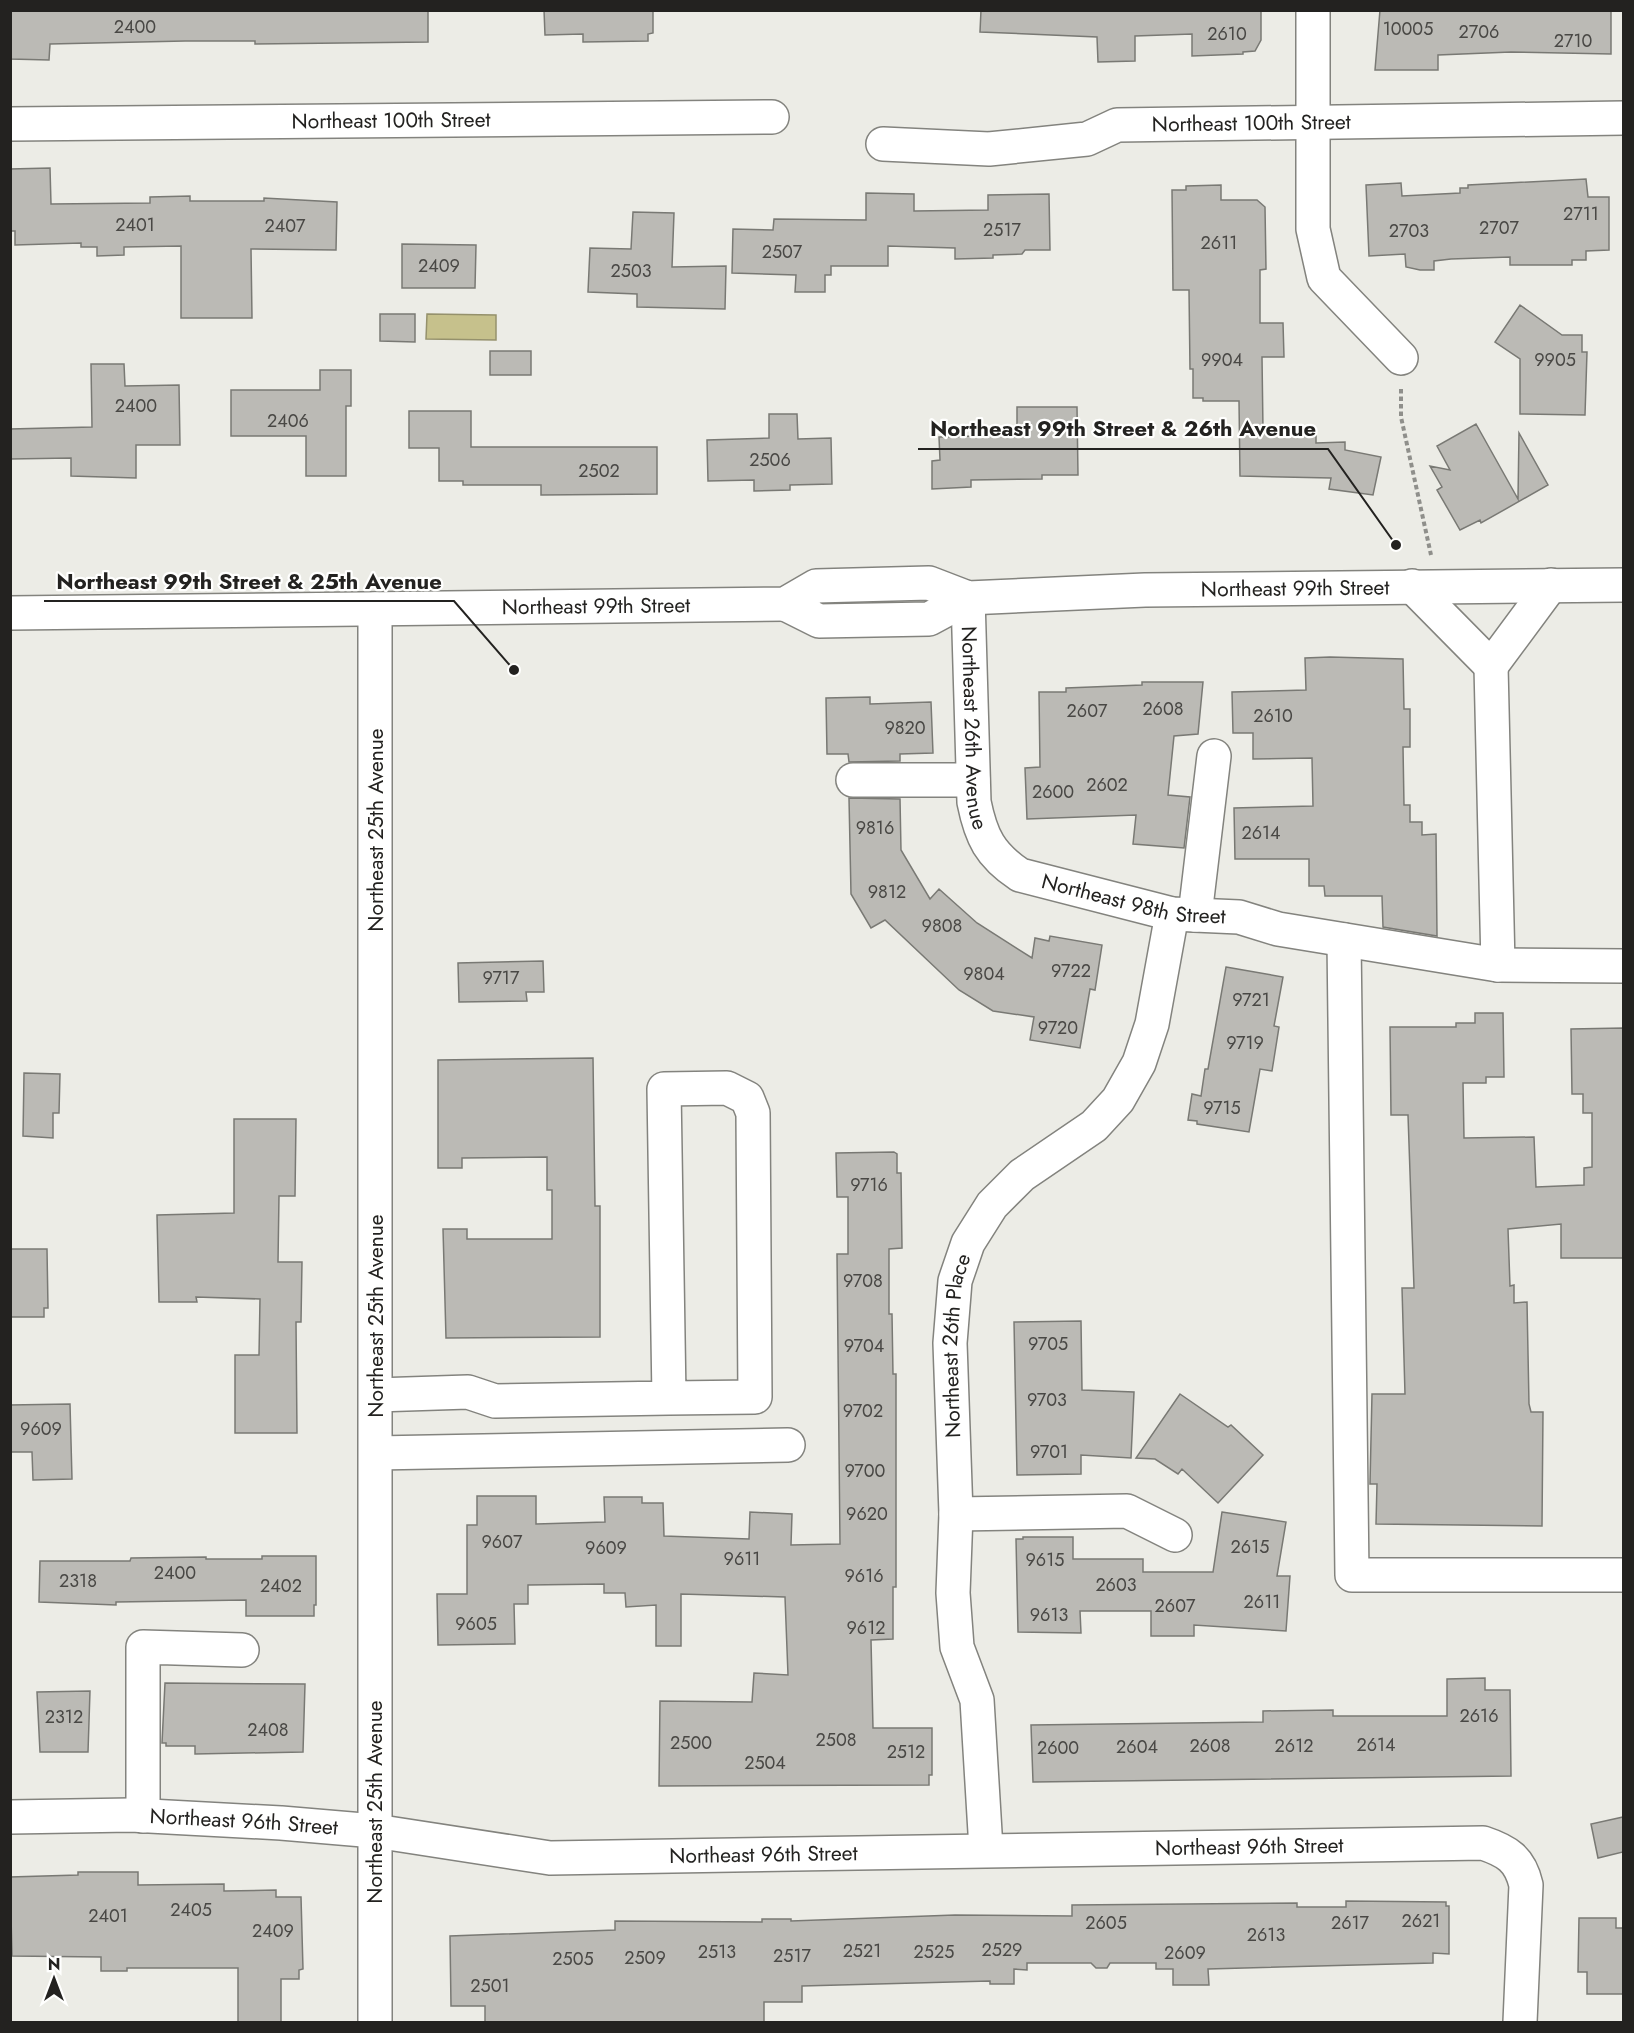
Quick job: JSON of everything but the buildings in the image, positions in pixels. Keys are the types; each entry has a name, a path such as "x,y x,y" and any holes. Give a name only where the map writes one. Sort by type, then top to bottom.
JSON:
{"street":[{"path":"1313,10 1313,229 1324,278 1401,358"},
{"name":"Northeast 100th Street","path":"10,124 772,117"},
{"name":"Northeast 100th Street","path":"883,144 989,149 1087,140 1117,125 1623,118"},
{"path":"1498,965 1491,666 1551,585"},
{"name":"Northeast 99th Street","path":"10,613 785,604 819,621 929,619 968,598 1145,590 1623,585"},
{"path":"1425,586 1491,666"},
{"name":"Northeast 26th Avenue","path":"968,598 973,780 979,824 994,854"},
{"name":"Northeast 25th Avenue","path":"375,609 375,2022"},
{"name":"Northeast 26th Place","path":"986,1849 977,1700 957,1647 953,1593 956,1514 950,1344 955,1281 968,1243 992,1205 1022,1174 1094,1126 1118,1100 1139,1063 1184,914 1214,756"},
{"path":"854,780 973,780"},
{"name":"Northeast 98th Street","path":"994,854 1020,874 1184,914 1239,917 1278,930 1498,965 1623,966"},
{"path":"1344,940 1352,1575 1623,1575"},
{"path":"376,1395 468,1392 495,1401 755,1397 753,1113 747,1098 727,1088 664,1089 669,1398"},
{"path":"376,1453 788,1445"},
{"path":"956,1514 1126,1511 1175,1535"},
{"path":"143,1816 142,1647 242,1650"},
{"name":"Northeast 96th Street","path":"10,1816 143,1816 375,1831 550,1858 986,1849 1483,1843 1500,1848 1514,1858 1522,1869 1527,1900 1520,2022"}],"path":[{"path":"1401,358 1401,417 1425,586"}],"shaded area":[{"path":"427,314 496,315 496,340 426,339"}],"place":[{"name":"Northeast 99th Street & 26th Avenue","path":"1396,545"},
{"name":"Northeast 99th Street & 25th Avenue","path":"514,670"}]}
